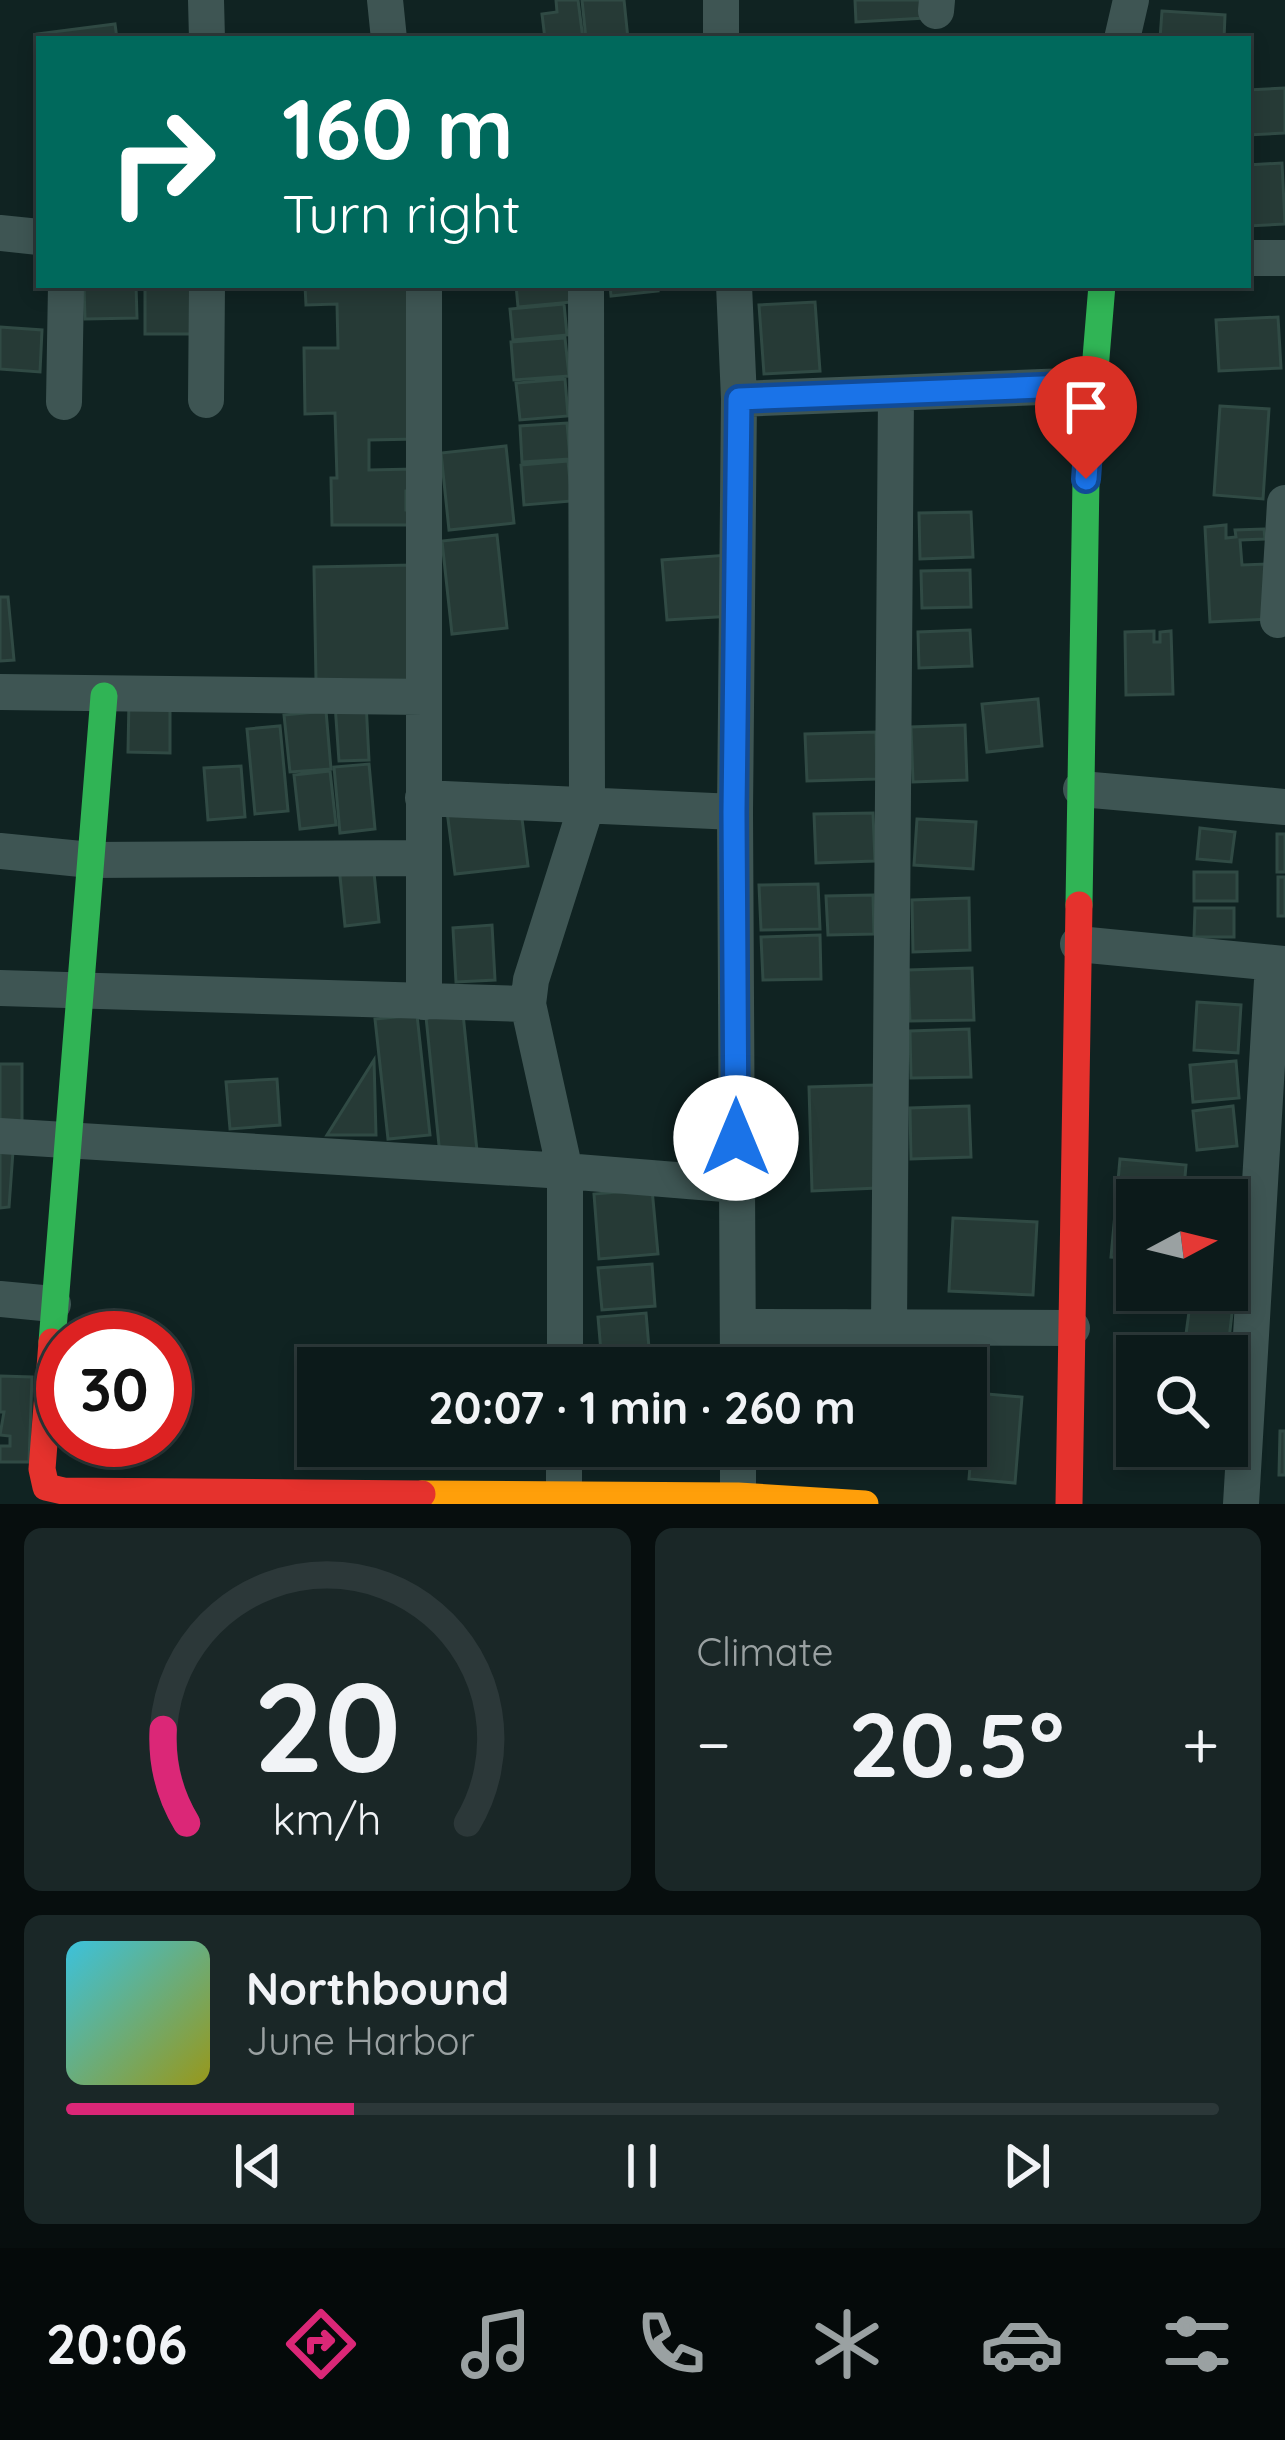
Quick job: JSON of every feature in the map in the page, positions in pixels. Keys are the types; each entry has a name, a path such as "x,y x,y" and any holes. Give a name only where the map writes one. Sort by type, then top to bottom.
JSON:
{"street":[{"path":"206,0 207,36"},
{"path":"385,0 388,36"},
{"path":"721,0 721,36"},
{"path":"1123,36 1131,0"},
{"path":"0,233 36,237"},
{"path":"1251,258 1285,258"},
{"path":"64,402 67,288"},
{"path":"206,400 207,288"},
{"path":"424,288 424,1002"},
{"path":"565,1347 565,1171 529,1004 530,980 587,804 586,288"},
{"path":"734,288 739,399 734,812 737,1347"},
{"path":"1069,1504 1086,479 1102,288"},
{"path":"739,399 1093,385"},
{"path":"889,1327 896,393"},
{"path":"1278,620 1285,503"},
{"path":"0,692 423,697"},
{"path":"104,696 53,1304 42,1469 46,1487 246,1498 564,1493 865,1504"},
{"path":"1081,789 1285,807"},
{"path":"423,798 734,812"},
{"path":"0,851 91,860 423,858"},
{"path":"1078,944 1279,963 1241,1504"},
{"path":"0,988 529,1004"},
{"path":"0,1136 737,1185"},
{"path":"0,1299 53,1304"},
{"path":"737,1327 1072,1328"},
{"path":"564,1467 564,1493"},
{"path":"738,1467 738,1496"}],"building":[{"path":"556,0 578,0 583,36 545,36 542,14 557,12"},
{"path":"582,0 624,0 628,36 586,36"},
{"path":"855,0 923,0 925,18 856,22"},
{"path":"1162,11 1225,15 1224,36 1160,36"},
{"path":"115,24 117,36 37,36"},
{"path":"1285,88 1285,133 1251,135 1251,90"},
{"path":"1282,163 1285,224 1251,226 1251,165"},
{"path":"84,288 136,288 137,318 85,319"},
{"path":"145,288 197,288 197,334 145,334"},
{"path":"305,288 414,288 416,439 369,440 369,470 414,469 415,491 406,491 406,510 415,510 415,525 332,525 331,478 337,478 335,413 305,414 304,348 338,348 337,304 306,305"},
{"path":"516,288 570,288 572,302 518,307"},
{"path":"610,288 658,291 611,296"},
{"path":"815,302 820,371 764,374 759,305"},
{"path":"564,304 567,335 513,340 510,309"},
{"path":"1278,317 1281,368 1219,371 1216,320"},
{"path":"0,327 42,330 40,372 0,369"},
{"path":"565,338 569,376 514,380 511,342"},
{"path":"565,379 568,416 520,420 516,383"},
{"path":"1220,406 1269,409 1263,499 1214,495"},
{"path":"567,423 570,459 522,462 520,426"},
{"path":"506,446 514,523 449,530 441,453"},
{"path":"568,461 572,501 524,505 521,465"},
{"path":"971,512 973,557 920,559 919,513"},
{"path":"1226,525 1226,538 1236,537 1235,530 1264,529 1265,539 1240,540 1242,565 1267,564 1269,619 1210,622 1205,527"},
{"path":"497,535 507,628 452,634 442,541"},
{"path":"728,555 732,616 667,620 662,560"},
{"path":"413,565 415,680 316,681 314,567"},
{"path":"970,570 971,607 922,608 921,571"},
{"path":"0,597 8,597 14,660 0,661"},
{"path":"970,630 972,666 919,668 918,632"},
{"path":"1154,631 1154,642 1160,642 1160,632 1171,631 1173,694 1126,695 1125,632"},
{"path":"129,699 170,700 170,753 128,752"},
{"path":"1038,699 1042,746 987,752 982,704"},
{"path":"366,702 369,760 339,761 335,704"},
{"path":"326,711 331,769 290,772 284,715"},
{"path":"965,725 967,780 913,782 911,727"},
{"path":"280,726 288,811 255,814 247,729"},
{"path":"876,732 877,779 807,781 805,734"},
{"path":"369,764 375,829 340,833 334,767"},
{"path":"241,766 245,817 208,820 204,768"},
{"path":"330,771 336,825 300,829 294,775"},
{"path":"520,803 528,866 455,874 447,811"},
{"path":"873,813 875,861 816,863 814,814"},
{"path":"917,819 976,822 973,869 914,865"},
{"path":"1200,828 1235,832 1231,862 1197,859"},
{"path":"1277,834 1285,834 1285,872 1277,872"},
{"path":"373,863 379,922 345,926 339,866"},
{"path":"1194,872 1237,872 1237,901 1194,901"},
{"path":"1278,877 1285,877 1285,916 1278,916"},
{"path":"818,884 820,929 761,930 759,885"},
{"path":"873,895 874,934 828,935 826,896"},
{"path":"969,898 970,950 913,952 912,900"},
{"path":"1195,908 1234,908 1234,937 1194,937"},
{"path":"492,925 495,980 456,982 453,928"},
{"path":"820,935 821,979 763,980 761,937"},
{"path":"972,968 974,1020 910,1021 908,970"},
{"path":"1197,1002 1241,1005 1238,1053 1194,1050"},
{"path":"462,1004 477,1151 440,1155 425,1007"},
{"path":"417,1015 430,1135 388,1139 375,1019"},
{"path":"969,1029 971,1077 911,1078 910,1031"},
{"path":"374,1060 376,1135 327,1135"},
{"path":"1236,1061 1239,1098 1193,1102 1190,1065"},
{"path":"0,1064 22,1064 22,1126 0,1126"},
{"path":"277,1079 280,1125 230,1129 226,1082"},
{"path":"875,1085 877,1188 812,1191 809,1087"},
{"path":"969,1106 971,1157 911,1159 910,1108"},
{"path":"1233,1106 1237,1146 1197,1150 1193,1111"},
{"path":"0,1151 13,1151 9,1207 0,1208"},
{"path":"1120,1159 1186,1165 1185,1179 1118,1179"},
{"path":"652,1189 658,1254 599,1259 594,1194"},
{"path":"1116,1203 1116,1257 1111,1257"},
{"path":"953,1218 1037,1222 1033,1295 949,1291"},
{"path":"652,1264 655,1306 602,1310 598,1268"},
{"path":"846,1311 847,1347 802,1347 801,1312"},
{"path":"1189,1311 1232,1311 1229,1335 1186,1335"},
{"path":"646,1313 649,1347 601,1347 598,1317"},
{"path":"886,1317 887,1347 851,1347 850,1318"},
{"path":"0,1376 32,1377 29,1462 0,1462 0,1446 10,1446 10,1436 0,1435 4,1412 0,1412"},
{"path":"987,1394 1022,1397 1015,1483 969,1479 970,1467 987,1467"},
{"path":"1280,1431 1285,1431 1285,1475 1279,1475"}],"traffic: fast":[{"path":"1079,905 1086,479 1102,288"},
{"path":"54,1311 104,696"}],"traffic: slow":[{"path":"422,1494 738,1496 865,1504"}],"traffic: jam":[{"path":"1069,1504 1079,905"},
{"path":"42,1467 46,1487 63,1491 422,1494"}],"route":[{"path":"736,1138 739,399 1093,385 1086,479"}]}
